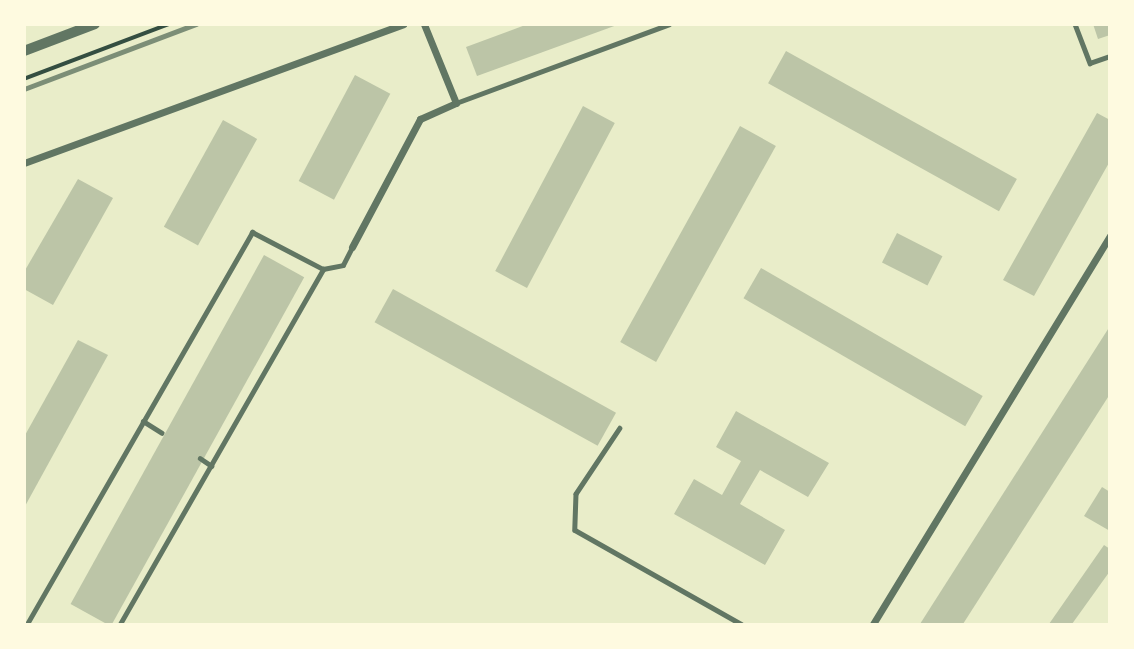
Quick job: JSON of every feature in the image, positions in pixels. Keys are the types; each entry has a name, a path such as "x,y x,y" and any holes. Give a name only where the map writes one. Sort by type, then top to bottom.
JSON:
{"street":[{"path":"24,51 95,24"},
{"path":"24,163 402,24"},
{"path":"352,247 419,118 456,103 424,24"},
{"path":"873,625 1110,235"}],"lane":[{"path":"456,103 669,24"},
{"path":"1075,24 1090,63 1110,56"},
{"path":"27,625 252,232 323,269 343,265 352,247"},
{"path":"120,625 323,269"},
{"path":"144,421 162,433"},
{"path":"620,428 576,494 575,530 741,625"},
{"path":"200,458 212,466"}],"path":[{"path":"24,79 169,24"}],"building":[{"path":"528,24 617,25 477,76 466,47"},
{"path":"1093,24 1110,24 1110,35 1098,39"},
{"path":"786,51 1017,179 999,211 768,83"},
{"path":"355,75 390,94 334,200 299,181"},
{"path":"583,106 615,123 527,288 495,271"},
{"path":"1097,113 1110,120 1110,161 1034,296 1003,280"},
{"path":"223,120 257,139 198,246 164,227"},
{"path":"740,126 776,146 656,362 620,342"},
{"path":"78,179 113,198 53,305 24,289 24,272"},
{"path":"897,233 942,256 927,286 882,262"},
{"path":"264,255 304,277 112,624 107,624 71,604"},
{"path":"761,268 983,396 965,426 744,298"},
{"path":"393,289 616,413 598,446 375,322"},
{"path":"1110,326 1110,394 963,624 920,624"},
{"path":"78,340 108,355 24,508 24,437"},
{"path":"736,411 829,463 808,497 760,470 740,504 785,530 765,565 674,514 694,479 722,495 741,461 716,447"},
{"path":"1102,487 1110,492 1110,531 1084,516"},
{"path":"1104,545 1110,549 1110,571 1072,624 1049,624"}],"railway":[{"path":"24,89 196,24"}]}
